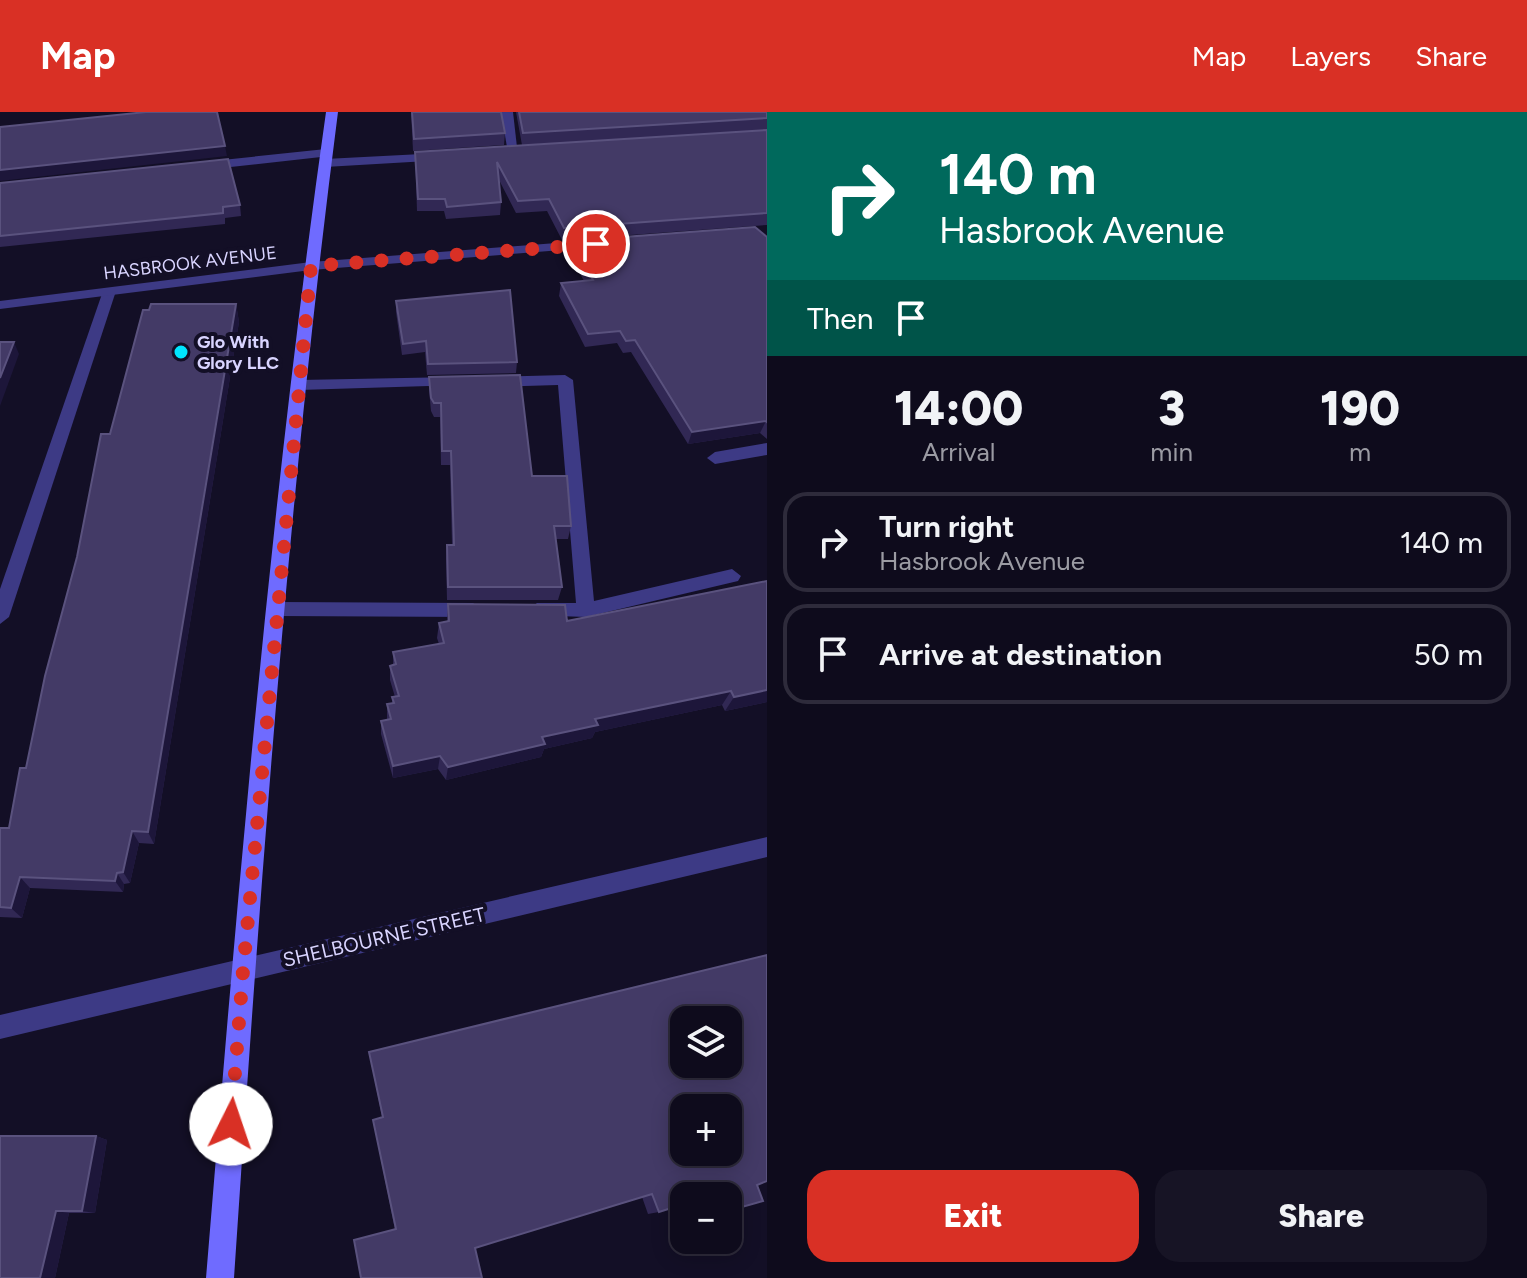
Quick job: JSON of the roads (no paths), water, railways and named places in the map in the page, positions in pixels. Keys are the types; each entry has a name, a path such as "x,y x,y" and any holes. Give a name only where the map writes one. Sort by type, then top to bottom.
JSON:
{"street":[{"path":"220,1278 243,971 277,609 311,266 332,112"},
{"path":"507,112 514,153"},
{"path":"498,154 527,152"},
{"path":"186,168 326,158 452,156"},
{"name":"HASBROOK AVENUE","path":"0,305 311,266 612,243"},
{"path":"0,617 109,291"},
{"path":"299,385 565,380 586,610"},
{"path":"715,458 767,449"},
{"path":"524,610 586,610 732,576"},
{"path":"277,609 494,610"},
{"name":"SHELBOURNE STREET","path":"0,1027 767,847"}],"place":[{"name":"Glo With Glory LLC","path":"181,352"}]}
